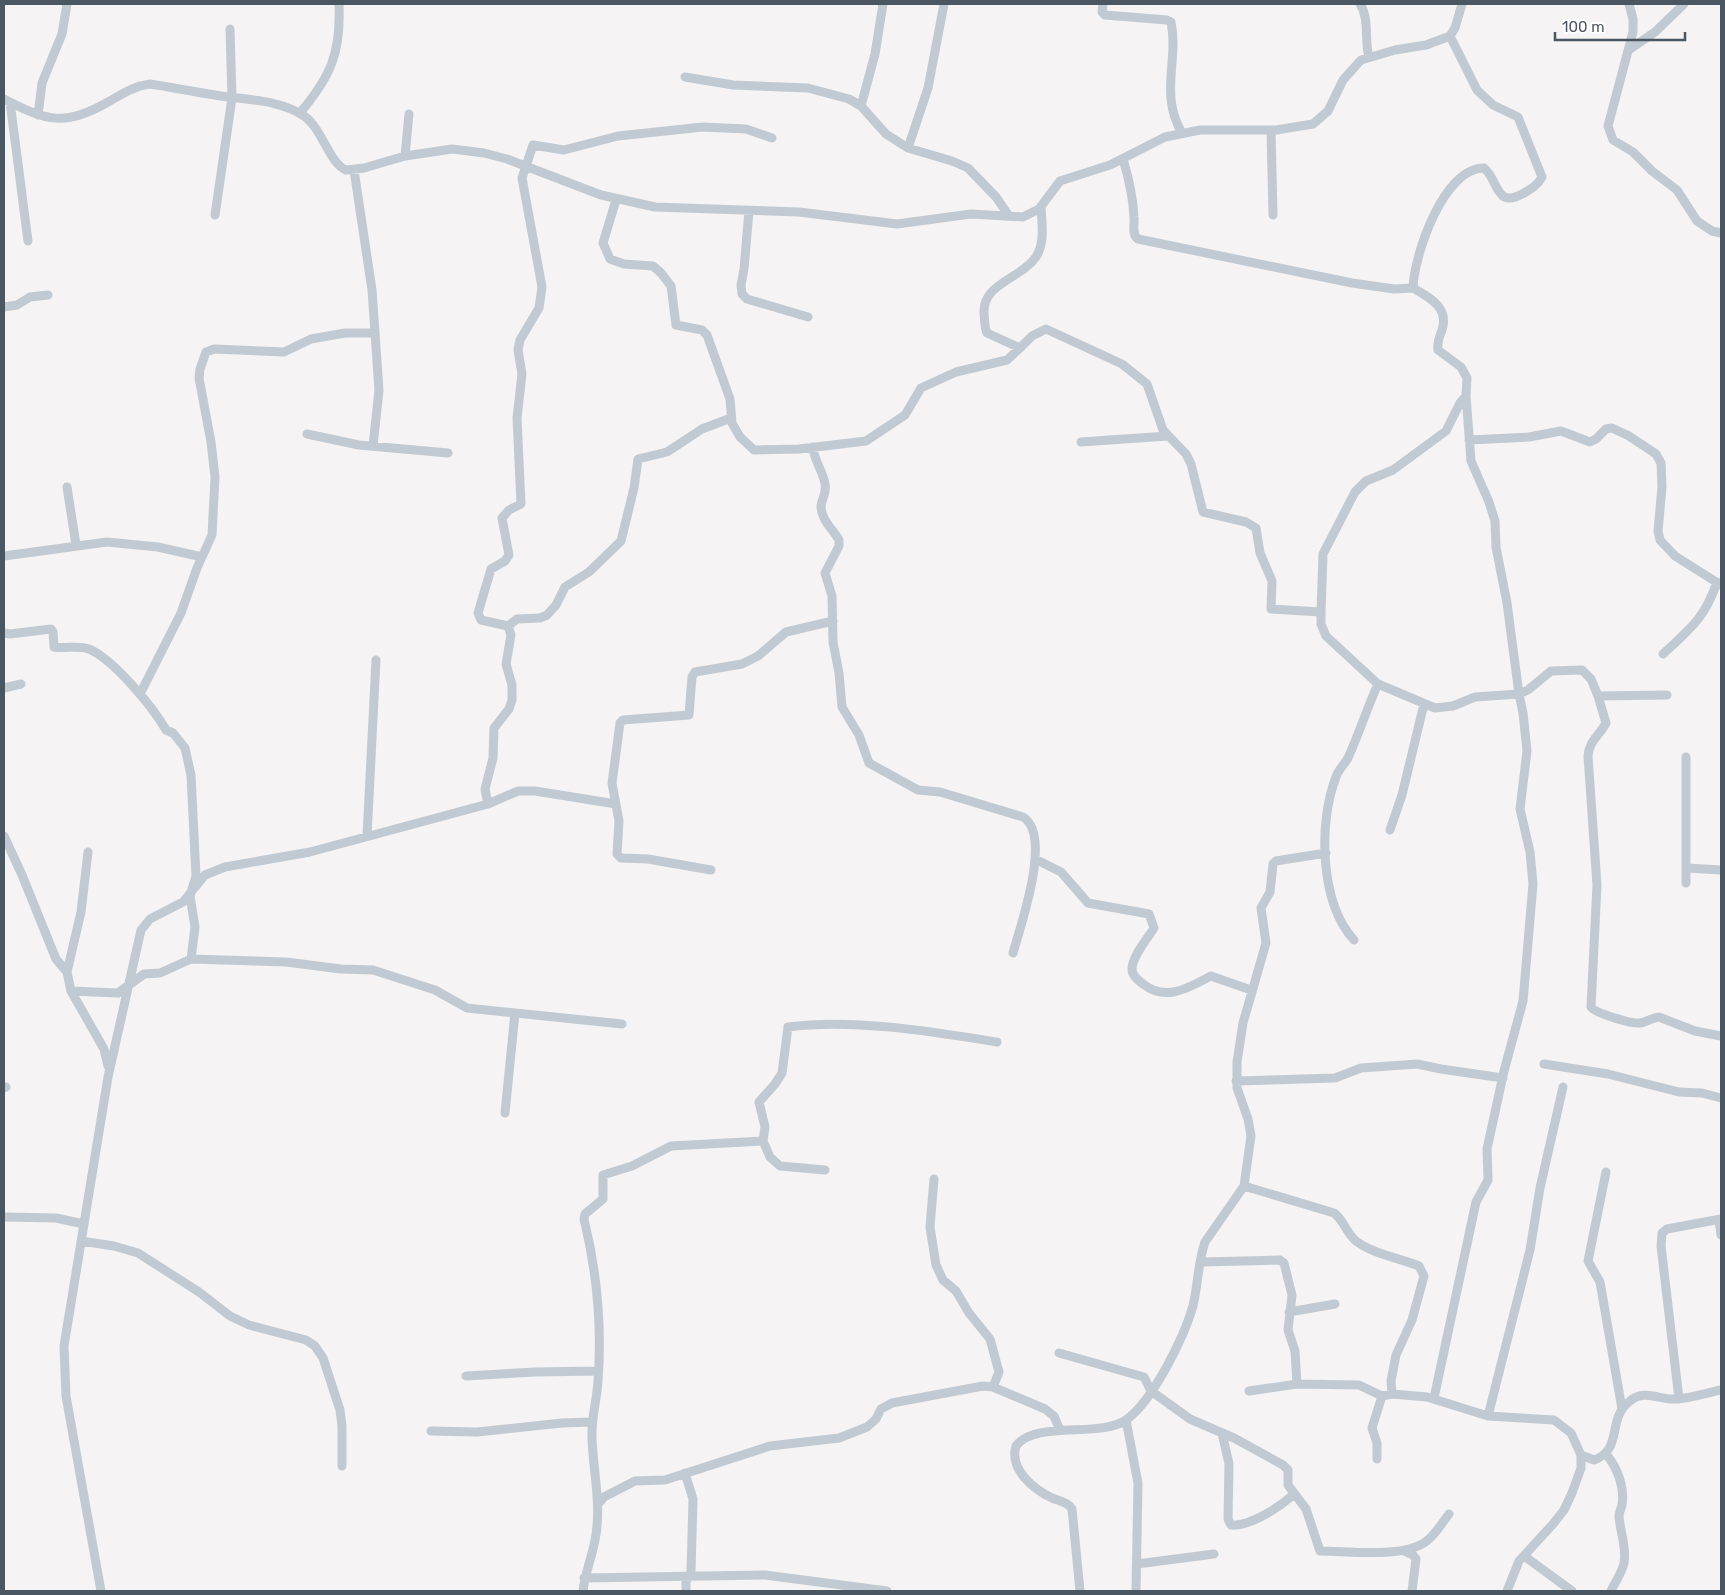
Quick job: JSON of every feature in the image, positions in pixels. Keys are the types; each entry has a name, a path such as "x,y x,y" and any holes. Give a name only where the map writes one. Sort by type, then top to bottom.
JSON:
{"street":[{"path":"38,115 42,83 62,34 67,4"},
{"path":"300,113 320,88 335,57 338,44 339,4"},
{"path":"861,106 875,54 883,4"},
{"path":"908,148 928,88 944,4"},
{"path":"1103,4 1102,12 1106,15 1167,20 1170,22 1169,97 1176,122 1182,133"},
{"path":"1360,4 1365,12 1365,44 1368,58"},
{"path":"7,100 38,115 60,118 82,116 132,88 150,84 275,104 300,113 311,121 319,130 341,168 354,170 405,156 460,149 494,155 576,187 616,200 655,207 799,212 897,224 971,214 1029,216 1041,207 1060,181 1099,169 1123,159 1157,140 1200,130 1271,130 1304,127 1328,111 1350,70 1368,58 1395,50 1426,45 1450,36 1455,28 1462,4"},
{"path":"1629,4 1633,19 1630,48 1610,116 1608,126 1610,136 1617,143 1633,152 1652,171 1677,190 1697,221 1712,231 1721,233"},
{"path":"1630,48 1655,32 1684,4"},
{"path":"215,215 232,98 230,28"},
{"path":"1413,288 1414,274 1436,208 1464,175 1484,168 1499,194 1513,198 1535,186 1542,177 1518,116 1494,105 1481,94 1467,73 1450,36"},
{"path":"684,77 733,85 808,88 849,99 861,106 886,134 908,148 952,161 968,168 996,197 1009,216"},
{"path":"7,100 28,241"},
{"path":"405,156 409,114"},
{"path":"731,418 702,429 667,452 638,459 634,488 621,540 589,572 565,587 556,605 547,615 540,618 517,619 508,626 480,620 478,613 491,569 505,561 509,555 502,518 509,510 521,504 516,418 522,374 518,350 520,340 538,308 542,287 522,185 524,166 533,145 562,151 618,136 703,127 746,129 772,138"},
{"path":"1271,130 1273,214"},
{"path":"1123,159 1131,184 1135,221 1134,233 1138,240 1352,283 1394,289 1413,288 1440,307 1444,314 1445,322 1438,343 1438,350 1465,371 1467,378 1466,396 1471,461 1495,521 1523,713 1527,751 1520,809 1530,852 1533,884 1524,1001 1486,1149 1488,1180 1476,1202 1434,1398"},
{"path":"354,170 372,290 379,397 373,446"},
{"path":"616,200 603,243 610,259 624,264 653,266 671,286 676,325 702,330 707,335 730,398 732,423 740,437 754,450 862,443 872,439 907,412 921,388 956,372 1007,360 1032,336 1046,329 1122,364 1147,384 1158,419 1168,436 1186,454 1191,464 1202,512 1246,522 1256,528 1260,554 1272,581 1272,609 1321,612"},
{"path":"1020,348 987,333 983,305 989,293 1023,270 1036,256 1041,244 1041,207"},
{"path":"749,211 741,286 742,294 747,299 808,317"},
{"path":"4,307 17,305 30,297 48,295"},
{"path":"140,694 181,613 212,536 216,486 212,442 199,378 206,352 214,348 284,352 310,339 345,333 374,333"},
{"path":"1466,396 1463,398 1446,431 1393,470 1366,481 1355,492 1323,554 1321,624 1326,636 1378,684 1424,704 1442,708 1475,696 1519,694 1528,690 1551,671 1582,670 1591,679 1606,723 1601,733 1588,746 1596,885 1591,1007 1596,1012 1635,1023 1658,1016 1695,1031 1721,1036"},
{"path":"1469,440 1535,436 1560,430 1590,442 1606,429 1612,428 1652,450 1660,460 1662,487 1658,531 1664,547 1719,584 1699,621 1663,654"},
{"path":"307,434 373,446 448,453"},
{"path":"1081,442 1168,436"},
{"path":"812,447 825,482 826,493 821,503 821,512 839,540 839,546 825,572 832,596 833,642 839,673 842,707 859,735 869,763 918,790 944,794 1026,818 1033,831 1035,859 1032,886 1013,953"},
{"path":"67,487 76,545"},
{"path":"4,556 107,542 135,544 202,557"},
{"path":"711,870 648,859 621,858 616,849 619,829 612,783 621,721 689,715 692,677 695,672 742,664 758,656 786,632 833,621"},
{"path":"488,804 485,789 493,758 494,728 509,709 512,700 512,685 506,664 511,635 508,626"},
{"path":"4,633 10,634 51,629 54,647 90,650 111,664 140,694 166,730 173,733 180,742 186,753 191,775 196,876 190,896 195,927 191,959"},
{"path":"367,836 376,660"},
{"path":"4,688 22,684"},
{"path":"1354,940 1344,929 1331,895 1326,853 1325,816 1332,787 1339,770 1348,758 1378,684"},
{"path":"1598,696 1668,696"},
{"path":"1390,830 1402,795 1424,704"},
{"path":"1686,757 1686,883"},
{"path":"101,1591 77,1462 63,1372 64,1346 108,1077 141,930 150,920 183,902 190,896 198,881 214,871 310,852 488,804 524,790 616,804"},
{"path":"4,836 56,959 67,972"},
{"path":"88,852 81,912 67,972 71,991 104,1049 108,1063 108,1077"},
{"path":"1080,1591 1072,1509 1066,1503 1044,1494 1029,1484 1022,1476 1015,1450 1020,1440 1060,1430 1101,1427 1126,1420 1151,1391 1184,1330 1192,1306 1202,1262 1201,1253 1205,1242 1244,1186 1251,1136 1248,1119 1236,1081 1239,1041 1251,990 1266,943 1261,908 1270,892 1273,864 1276,861 1326,853"},
{"path":"1035,859 1061,872 1088,903 1149,914 1154,928 1134,961 1132,970 1136,978 1153,991 1168,992 1192,987 1211,976 1251,990"},
{"path":"1687,868 1721,870"},
{"path":"71,991 118,993 144,974 160,973 191,959 286,962 341,969 372,970 435,990 467,1008 622,1024"},
{"path":"505,1113 515,1013"},
{"path":"825,1170 780,1166 773,1162 764,1140 765,1127 759,1102 782,1073 788,1027 831,1025 927,1031 997,1042"},
{"path":"1236,1081 1335,1078 1361,1068 1417,1064 1440,1070 1503,1078"},
{"path":"1544,1064 1615,1075 1679,1092 1702,1093 1721,1098"},
{"path":"1488,1416 1530,1250 1540,1188 1564,1087"},
{"path":"583,1591 584,1578 595,1539 598,1504 592,1422 598,1372 599,1320 584,1219 585,1214 603,1199 603,1175 632,1166 671,1146 764,1140"},
{"path":"1606,1172 1588,1260 1590,1268 1600,1282 1622,1409"},
{"path":"934,1178 930,1227 936,1264 943,1280 956,1291 969,1313 990,1338 999,1372 993,1388"},
{"path":"1244,1186 1334,1213 1340,1219 1348,1234 1357,1242 1418,1266 1423,1271 1424,1276 1412,1320 1396,1355 1391,1381 1392,1394"},
{"path":"4,1217 56,1218 84,1224"},
{"path":"1679,1399 1661,1246 1662,1233 1668,1229 1720,1220 1721,1235"},
{"path":"81,1242 114,1246 138,1253 192,1287 230,1316 249,1325 306,1340 314,1346 323,1358 340,1410 342,1466"},
{"path":"1202,1262 1280,1260 1287,1268 1292,1295 1288,1330 1295,1351 1298,1384"},
{"path":"1289,1312 1336,1304"},
{"path":"1059,1353 1144,1377 1151,1391 1190,1420 1249,1446 1287,1468 1288,1485 1306,1509 1320,1551 1404,1551 1422,1544 1433,1536 1449,1514"},
{"path":"466,1376 535,1372 598,1372"},
{"path":"1249,1391 1298,1384 1359,1385 1382,1396 1392,1394 1434,1398 1488,1416 1554,1420 1571,1433 1582,1454 1581,1468 1564,1510 1519,1561 1507,1591"},
{"path":"598,1504 604,1497 635,1481 664,1480 770,1446 839,1438 867,1427 876,1419 881,1409 892,1403 978,1385 993,1388 1052,1414 1060,1430"},
{"path":"1581,1468 1606,1454 1612,1447 1614,1430 1622,1409 1630,1400 1650,1394 1679,1399 1721,1390"},
{"path":"1377,1459 1377,1443 1372,1428 1382,1396"},
{"path":"1126,1420 1138,1483 1136,1591"},
{"path":"431,1431 477,1432 562,1423 592,1422"},
{"path":"1222,1433 1229,1464 1228,1519 1231,1525 1238,1525 1266,1514 1294,1494"},
{"path":"1582,1454 1594,1460"},
{"path":"1606,1454 1614,1463 1620,1484 1622,1498 1619,1516 1623,1534 1624,1556 1621,1571 1610,1591"},
{"path":"685,1473 693,1498 691,1572 688,1576 686,1591"},
{"path":"1404,1551 1414,1555 1416,1559 1412,1591"},
{"path":"1137,1564 1214,1554"},
{"path":"1524,1556 1572,1591"},
{"path":"584,1578 765,1575 886,1591"}]}
